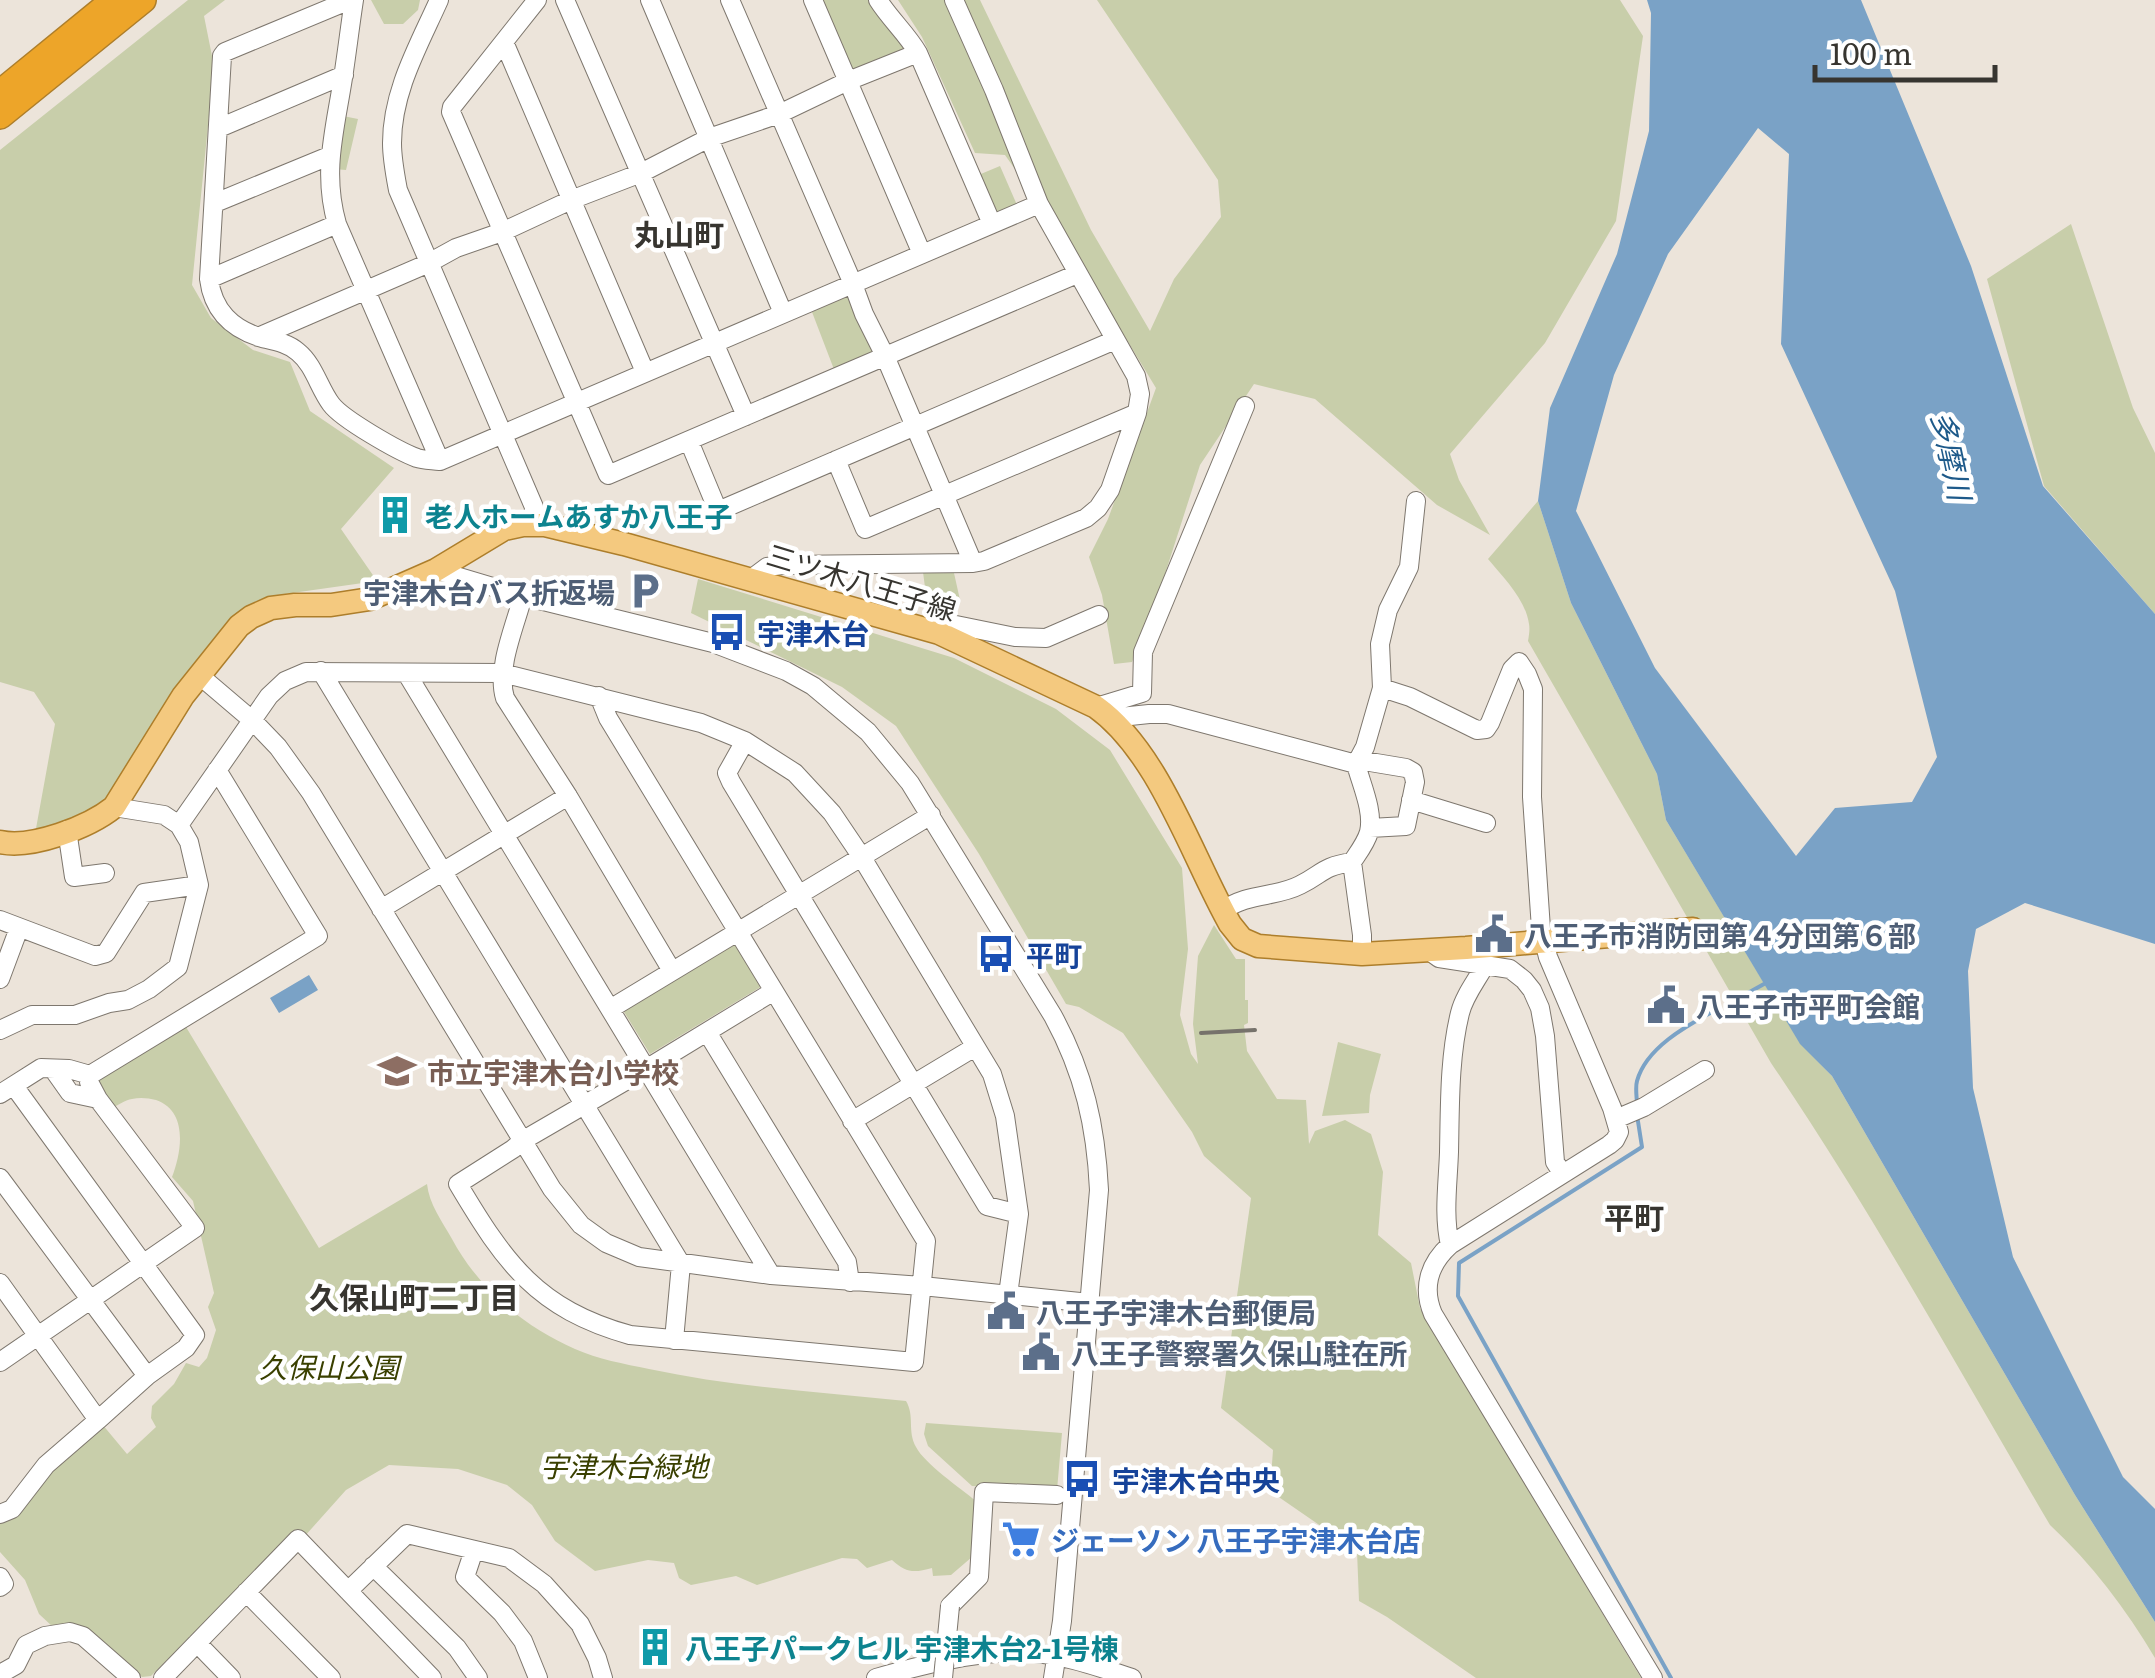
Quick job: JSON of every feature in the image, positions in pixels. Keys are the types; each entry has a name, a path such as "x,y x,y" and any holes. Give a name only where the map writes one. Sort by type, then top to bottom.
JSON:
{"highway":[{"path":"0,93 114,0"},
{"path":"0,116 143,0"}],"main road":[{"name":"三ツ木八王子線","path":"114,807 199,675 240,626 263,611 288,605 331,605 370,599 436,570 504,530 533,524 562,527 938,633 1103,713 1136,747 1170,804 1230,924 1242,939 1258,946 1362,954 1693,929"},
{"path":"0,842 28,842 100,818 114,807"}],"street":[{"path":"440,461 331,204 329,156 344,75 352,0 225,52 220,64 211,294 225,318 237,329 297,350 340,414 418,459 440,461 1038,204"},
{"path":"440,0 400,89 392,144 398,190 433,261 534,508 533,524"},
{"path":"538,0 451,112 608,475 1077,274"},
{"path":"566,0 746,416"},
{"path":"650,0 783,313"},
{"path":"730,0 972,563"},
{"path":"813,0 922,254"},
{"path":"878,0 918,53 992,224"},
{"path":"751,579 767,567 782,565 972,563 1078,521 1098,508 1110,490 1137,414 1140,394 1136,376 1038,204 954,0"},
{"path":"504,42 644,372"},
{"path":"258,337 456,248 641,173 708,138 779,114 848,80 918,53"},
{"path":"218,128 344,75"},
{"path":"215,203 329,156"},
{"path":"209,279 337,224"},
{"path":"689,440 718,511 1115,340"},
{"path":"1103,713 1142,693 1144,652 1245,406"},
{"path":"836,460 865,529 1137,414"},
{"path":"1362,954 1352,862 1366,839 1370,816 1357,762 1382,688 1380,644 1388,610 1409,567 1416,501"},
{"path":"436,570 523,596 713,642 786,671 812,686 868,732 901,770 1053,1016 1083,1084 1094,1132 1099,1190 1062,1622 1053,1678"},
{"path":"523,596 502,673 502,688 672,971"},
{"path":"938,633 956,625 1015,637 1046,638 1099,615"},
{"path":"1382,688 1478,730 1486,729 1515,664 1519,662 1524,668 1534,696 1532,797 1544,942 1621,1117 1619,1132 1616,1140 1450,1245 1436,1260 1427,1294 1433,1314 1653,1678"},
{"path":"321,671 681,1264 674,1340"},
{"path":"178,825 269,696 284,681 299,674 502,673 701,723 744,741 795,773 832,813 992,1074 1005,1116 1019,1214 1008,1295"},
{"path":"407,674 771,1275"},
{"path":"199,675 278,747 311,793 565,1208 606,1243 639,1257 681,1264 1090,1303"},
{"path":"599,696 608,718 774,991 926,1242 914,1362 630,1335 588,1322 558,1306 514,1268 458,1184 522,1141 774,991"},
{"path":"1103,713 1168,714 1357,762 1413,772 1415,782 1406,826 1370,828"},
{"path":"744,741 727,773 988,1206 1019,1214"},
{"path":"0,1514 12,1508 46,1465 147,1376 186,1348 194,1334 7,1090 41,1068 90,1075 318,936 217,770"},
{"path":"381,909 568,796"},
{"path":"1411,800 1486,824"},
{"path":"0,1030 32,1015 75,1016 128,1000 178,967 200,885 189,842 178,825 164,815 114,807"},
{"path":"610,1009 931,814"},
{"path":"67,830 74,877 105,874"},
{"path":"1222,911 1242,899 1300,886 1324,868 1352,862"},
{"path":"0,920 96,956 106,953 144,893 200,885"},
{"path":"0,979 19,928"},
{"path":"1428,950 1438,958 1516,972 1530,986 1546,1036 1555,1162 1562,1173"},
{"path":"1450,1245 1450,1104 1459,1022 1463,1004 1485,965"},
{"path":"707,1032 847,1262 850,1282"},
{"path":"852,1120 975,1047"},
{"path":"53,1069 70,1093 98,1099"},
{"path":"1621,1117 1705,1069"},
{"path":"0,1362 195,1228 98,1099 89,1082 90,1075"},
{"path":"0,1178 147,1376"},
{"path":"0,1283 98,1420"},
{"path":"943,1678 950,1606 979,1578 984,1492 1057,1494"},
{"path":"348,1591 407,1534 509,1558 544,1584 580,1624 597,1658 600,1678"},
{"path":"162,1678 298,1538 432,1678"},
{"path":"474,1550 464,1577 502,1613 523,1641 538,1678"},
{"path":"373,1566 457,1648 478,1678"},
{"path":"0,1577 4,1584 0,1587"},
{"path":"246,1592 331,1678"},
{"path":"0,1674 16,1665 26,1645 45,1636 70,1632 83,1636 131,1678"},
{"path":"197,1643 230,1678"},
{"path":"876,1678 987,1653 1023,1652 1087,1662 1132,1678"}],"green space":[{"path":"188,0 225,0 204,16 214,66 192,285 211,318 253,350 290,362 310,411 394,468 341,529 377,581 285,594 225,627 104,803 35,834 55,724 34,692 0,682 0,150"},
{"path":"371,0 420,0 418,10 403,24 384,24"},
{"path":"820,0 871,0 884,24 909,49 851,71"},
{"path":"898,0 980,0 1091,230 1150,331 1174,279 1221,217 1218,180 1097,0 1620,0 1643,36 1616,221 1545,343 1450,454 1459,480 1490,535 1437,505 1315,399 1254,384 1200,465 1156,602 1132,662 1114,664 1102,595 1089,557 1108,519 1156,388 1074,253 1005,155 975,153 922,37"},
{"path":"343,116 358,119 346,170 334,169"},
{"path":"1000,166 1017,205 999,213 991,210 976,176"},
{"path":"2071,224 2133,408 2155,453 2155,614 2044,486 1987,279"},
{"path":"852,294 881,352 835,372 812,312"},
{"path":"1538,501 1571,603 1657,774 1666,820 1800,1043 1832,1076 2075,1495 2155,1622 2155,1658 2107,1588 2050,1525 1880,1234 1771,1063 1528,641 1529,626 1523,606 1488,559"},
{"path":"923,572 954,573 960,600 926,595"},
{"path":"698,579 954,658 1056,709 1110,750 1182,868 1188,949 1180,1015 1191,1054 1198,1064 1193,1024 1198,956 1214,925 1236,959 1245,959 1247,1051 1277,1099 1306,1100 1309,1144 1315,1131 1345,1120 1371,1134 1383,1172 1378,1235 1411,1263 1420,1308 1641,1678 1476,1678 1359,1601 1357,1551 1270,1491 1273,1450 1221,1408 1251,1198 1204,1156 1192,1132 1123,1033 1079,1007 1066,1004 979,854 896,726 842,687 691,613"},
{"path":"735,936 764,985 650,1054 621,1007"},
{"path":"186,1027 319,1248 427,1184 440,1219 489,1290 520,1317 575,1349 621,1363 712,1380 906,1401 913,1441 920,1453 976,1501 972,1557 951,1575 933,1576 932,1568 911,1571 892,1560 867,1568 857,1559 842,1558 757,1585 736,1576 691,1585 679,1578 674,1563 648,1560 595,1571 555,1541 532,1505 507,1485 458,1469 389,1465 346,1490 304,1537 293,1532 151,1676 142,1677 89,1629 53,1627 39,1614 25,1580 0,1552 0,1522 52,1467 102,1424 127,1454 156,1427 151,1418 152,1406 174,1384 186,1363 199,1367 207,1358 216,1330 208,1307 214,1293 193,1201 172,1177 180,1144 178,1122 166,1105 156,1100 129,1100 110,1109 96,1077"},
{"path":"1338,1042 1381,1054 1369,1113 1322,1116"},
{"path":"926,1423 1062,1433 1057,1490 972,1486 928,1446"}],"water":[{"name":"多摩川","path":"1647,0 1861,0 1971,266 2043,486 2155,614 2155,944 2025,903 1976,929 1968,971 1973,1088 2013,1257 2123,1477 2155,1509 2155,1622 2075,1495 1832,1076 1800,1044 1666,820 1657,774 1571,603 1538,501 1550,408 1617,254 1649,131 1651,13","holes":["1758,128 1789,154 1781,344 1895,591 1937,757 1912,802 1835,808 1796,856 1655,668 1576,511 1614,375 1668,254"]},
{"path":"309,975 318,990 279,1013 270,998"}],"waterway":[{"path":"1746,994 1764,984"},
{"path":"1637,1105 1637,1081 1649,1058 1668,1039 1714,1011"},
{"path":"1637,1115 1642,1147 1459,1263 1458,1296 1671,1678"}],"railway":[{"path":"1201,1033 1255,1030"}],"place":[{"name":"老人ホームあすか八王子","path":"395,515"},
{"name":"宇津木台バス折返場","path":"645,591"},
{"name":"宇津木台","path":"727,632"},
{"name":"八王子市消防団第４分団第６部","path":"1494,934"},
{"name":"平町","path":"996,954"},
{"name":"八王子市平町会館","path":"1666,1005"},
{"name":"市立宇津木台小学校","path":"397,1071"},
{"name":"八王子宇津木台郵便局","path":"1006,1311"},
{"name":"八王子警察署久保山駐在所","path":"1041,1352"},
{"name":"宇津木台中央","path":"1082,1479"},
{"name":"ジェーソン 八王子宇津木台店","path":"1021,1539"},
{"name":"八王子パークヒル 宇津木台2-1号棟","path":"655,1647"}],"district":[{"name":"丸山町","path":"679,233"},
{"name":"平町","path":"1634,1216"},
{"name":"久保山町二丁目","path":"414,1296"}],"park label":[{"name":"久保山公園","path":"329,1366"},
{"name":"宇津木台緑地","path":"624,1465"}]}
